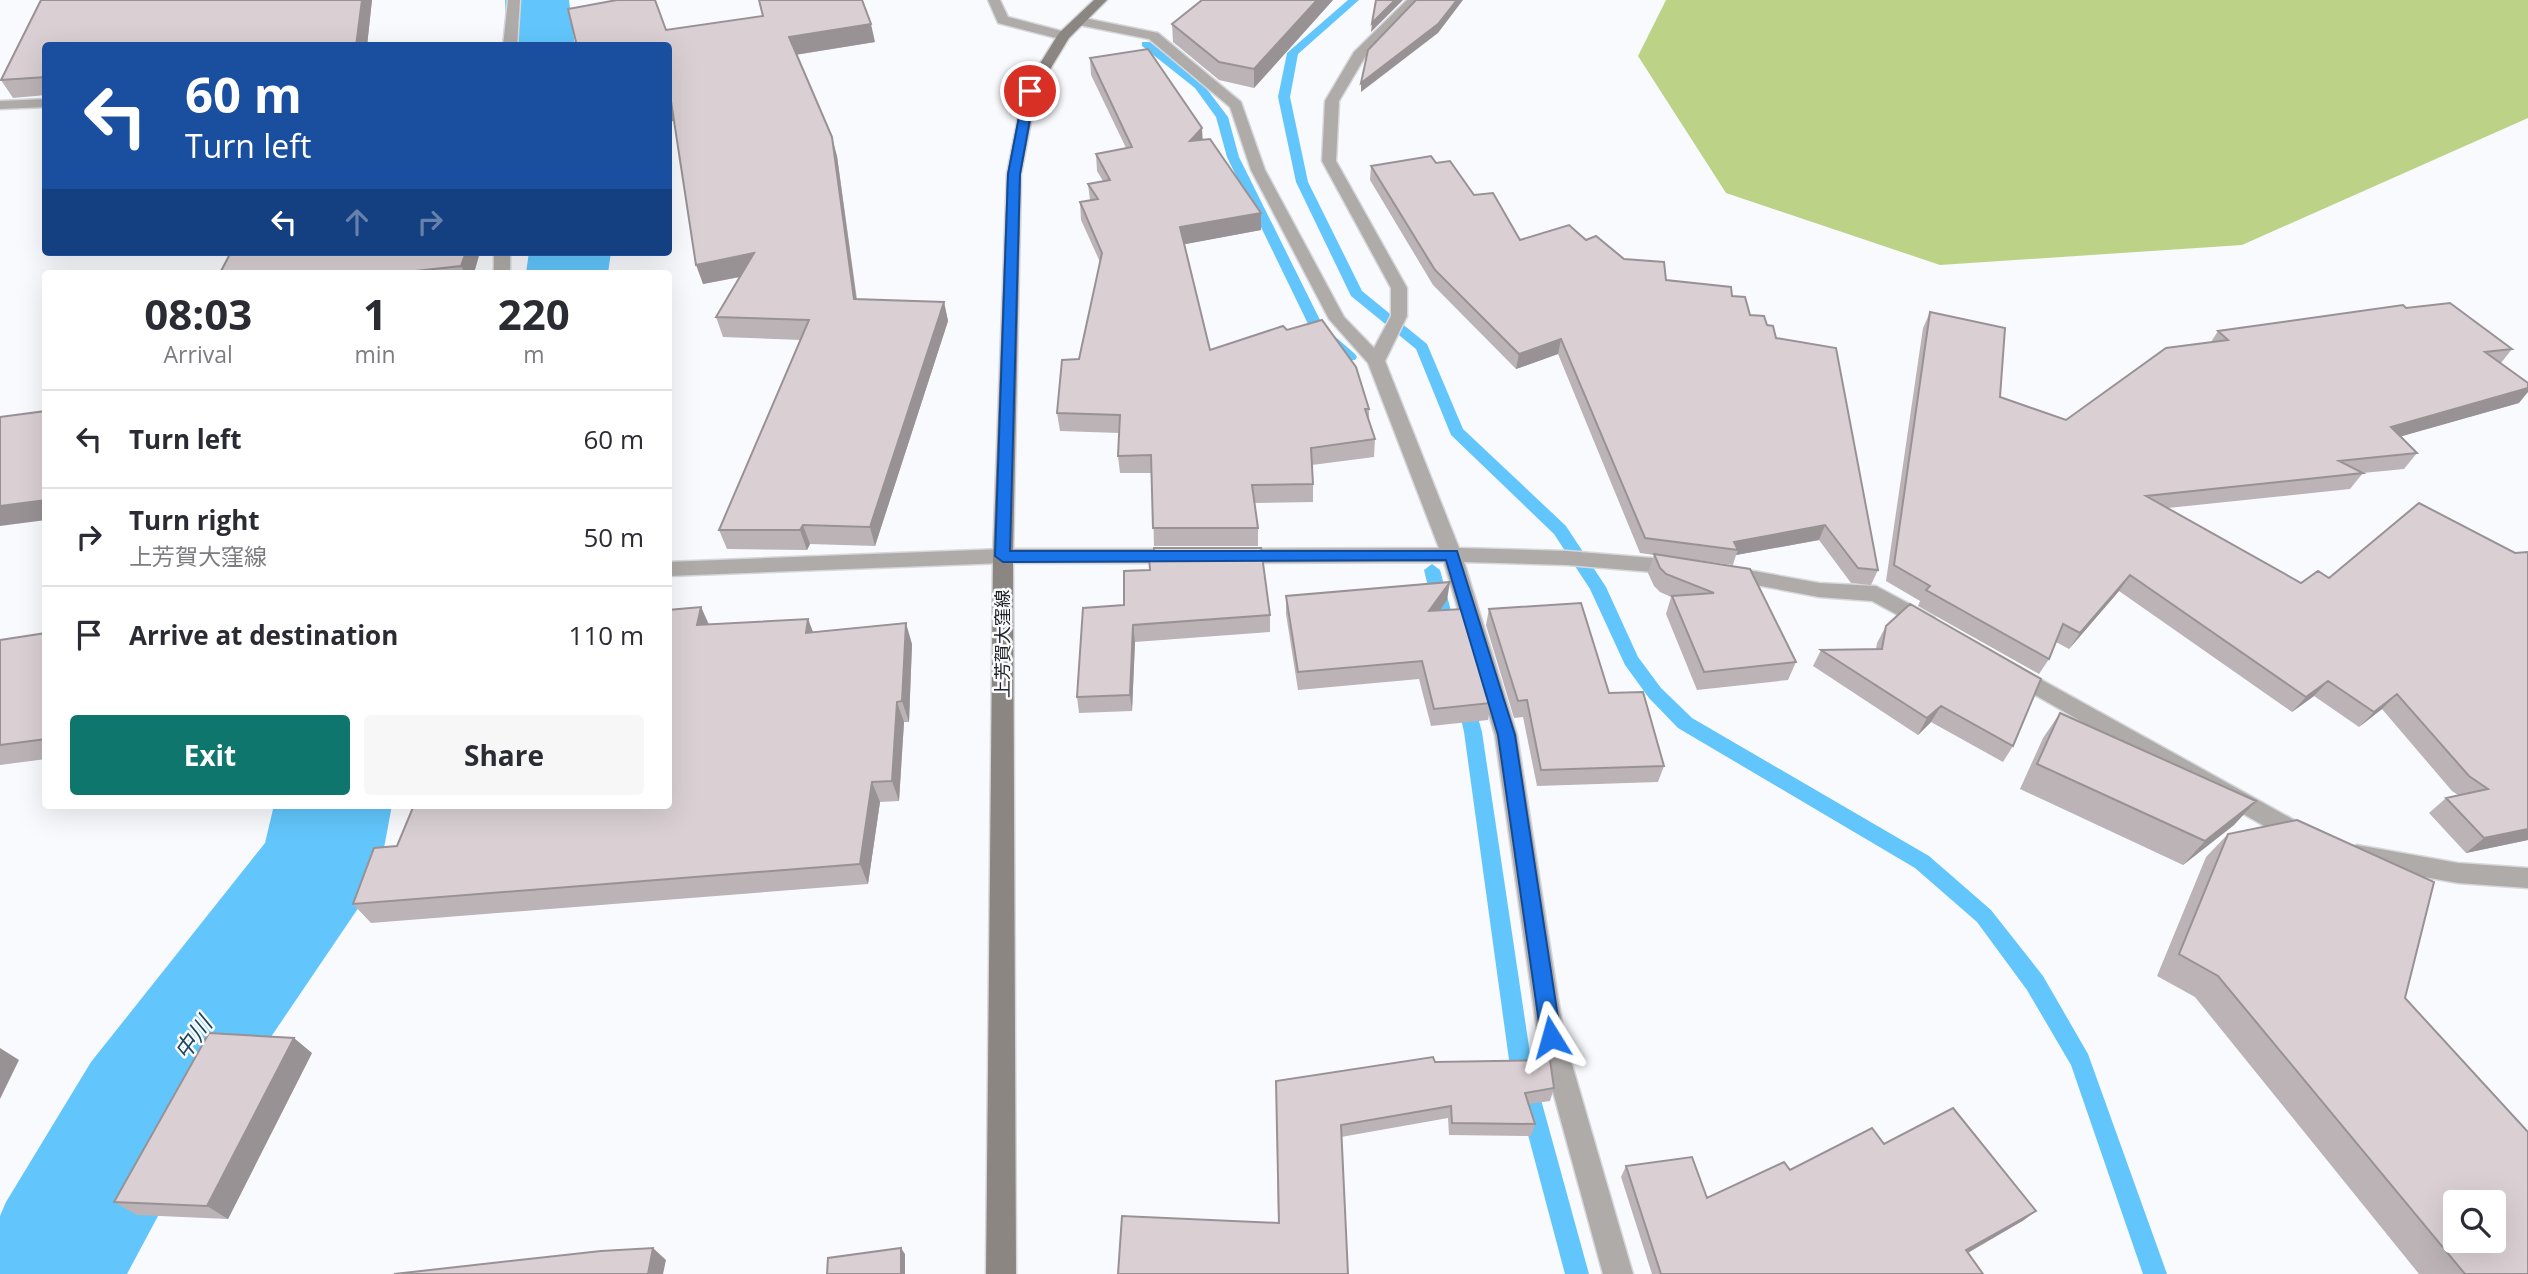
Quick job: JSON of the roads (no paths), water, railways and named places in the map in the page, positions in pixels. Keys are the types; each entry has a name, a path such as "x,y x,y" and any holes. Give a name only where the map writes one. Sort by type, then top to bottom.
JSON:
{"main road":[{"name":"上芳賀大窪線","path":"1000,1274 1003,556 1014,174 1030,91 1071,29 1101,0"}],"street":[{"path":"510,42 514,0"},
{"path":"994,0 1003,20 1153,36 1236,105 1258,170 1337,319 1378,355 1452,555 1506,735 1551,1037 1618,1274"},
{"path":"1378,355 1399,316 1399,288 1329,161 1332,102 1359,55 1414,0"},
{"path":"0,105 42,103"},
{"path":"672,569 1003,556 1452,555 1612,559 1729,574 1819,590 1876,594 1948,635"},
{"path":"1996,663 2318,844"},
{"path":"2342,852 2458,873 2528,878"}],"waterway":[{"name":"中川","path":"537,0 541,42"},
{"path":"1354,0 1293,53 1284,97 1302,182 1356,293 1422,347 1456,431 1560,530 1598,587 1631,660 1655,693 1685,723 1922,862 1984,916 2035,983 2080,1061 2155,1274"},
{"path":"1146,44 1199,86 1222,117 1233,157 1317,328 1350,357"},
{"name":"中川","path":"567,270 569,256"},
{"path":"1432,570 1448,633"},
{"path":"1466,701 1473,732 1521,1067 1577,1274"},
{"name":"中川","path":"52,1274 58,1254 140,1110 320,864 332,809"}]}
